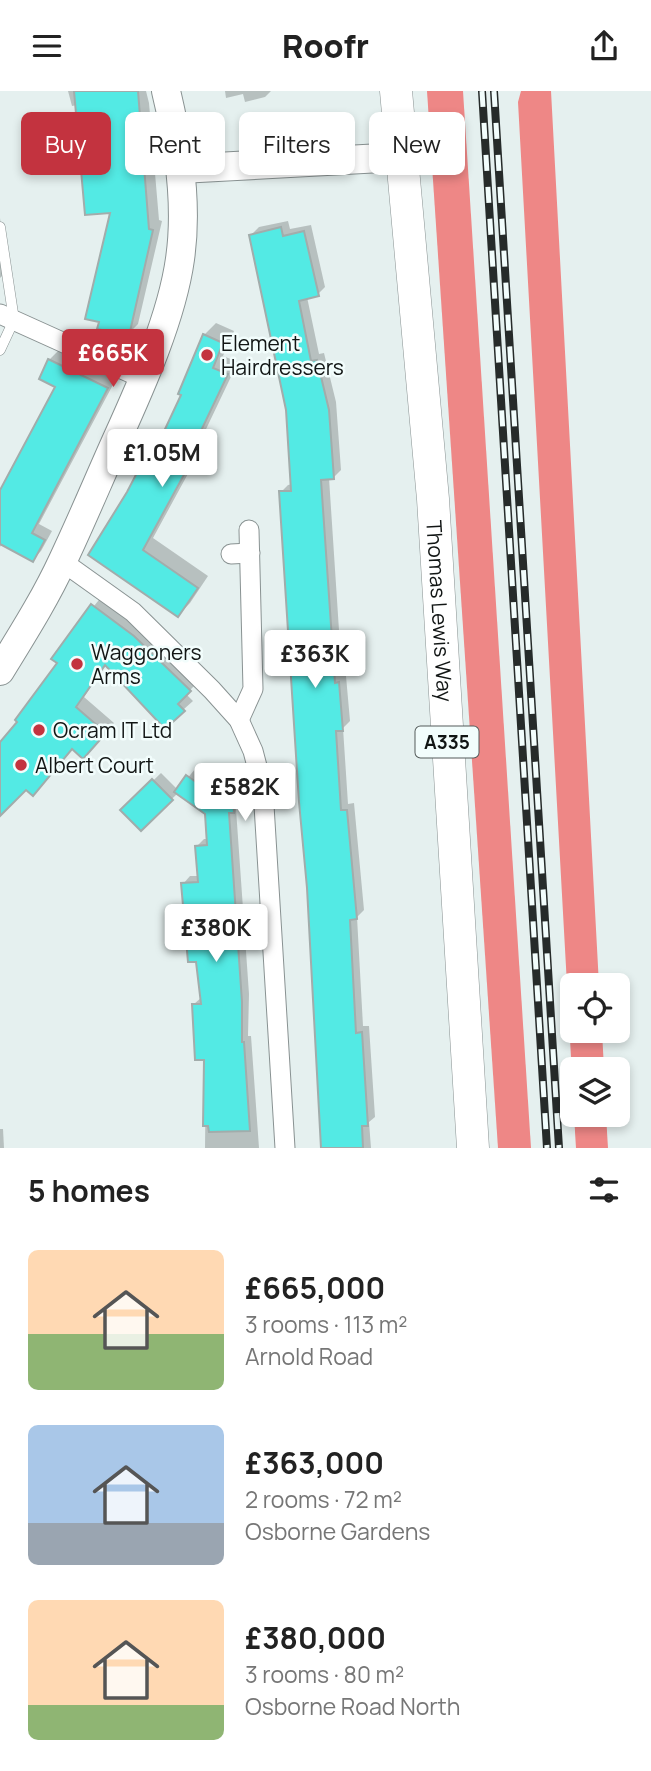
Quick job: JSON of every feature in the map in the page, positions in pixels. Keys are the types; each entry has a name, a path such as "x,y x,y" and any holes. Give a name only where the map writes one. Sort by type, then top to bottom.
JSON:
{"main road":[{"name":"Thomas Lewis Way","path":"396,91 397,112"},
{"name":"Thomas Lewis Way","path":"402,175 433,499 473,1148"}],"street":[{"path":"166,91 170,112"},
{"path":"225,167 369,159"},
{"path":"0,671 32,620 63,562 144,379 172,295 180,261 183,229 180,175"},
{"path":"7,317 144,379"},
{"path":"239,720 253,689 240,554 249,530"},
{"path":"63,562 133,612 212,689 239,720 253,751 263,789 285,1148"}],"lane":[{"path":"0,227 7,317 0,350"}],"shaded area":[{"path":"427,91 463,91 464,112 428,112"},
{"path":"521,91 551,91 598,973 566,973 518,102"},
{"path":"465,122 531,1148 498,1148 433,175 465,175"},
{"path":"570,1043 603,1043 603,1057 571,1057"},
{"path":"575,1127 607,1127 608,1148 576,1148"}],"building":[{"path":"74,91 138,91 140,112 125,112 125,175 145,175 149,229 153,230 129,336 97,329 99,322 85,319 110,213 85,215 81,175 111,175 111,112 76,112"},
{"path":"281,227 283,236 304,231 319,296 299,301 311,361 317,360 329,410 334,479 321,480 335,683 339,682 343,731 336,731 341,810 347,810 357,919 350,920 356,1033 362,1032 368,1126 362,1126 363,1148 321,1148 307,888 279,491 291,491 286,410 249,235"},
{"path":"203,334 223,343 213,368 228,374 188,458 192,460 143,550 198,588 178,617 88,555 127,492 154,440 159,442 181,395 178,394"},
{"path":"48,359 108,388 32,533 45,540 33,562 0,544 0,490 55,387 39,379"},
{"path":"91,604 134,636 191,691 178,704 185,711 165,729 105,665 76,707 106,733 83,759 72,749 33,796 26,790 0,816 0,742 57,663 51,659"},
{"path":"186,775 206,789 232,786 234,813 229,813 242,1002 242,1042 250,1131 209,1132 208,1126 203,1126 204,1060 195,1060 192,1004 201,1004 196,962 188,962 181,883 198,882 195,846 207,845 205,814 174,792"},
{"path":"152,779 173,800 141,831 120,810"}],"railway":[{"path":"482,91 547,1148"},
{"path":"494,91 559,1148"}],"place":[{"name":"Element Hairdressers","path":"207,355"},
{"name":"Waggoners Arms","path":"77,664"},
{"name":"Ocram IT Ltd","path":"39,730"},
{"name":"Albert Court","path":"21,765"}]}
